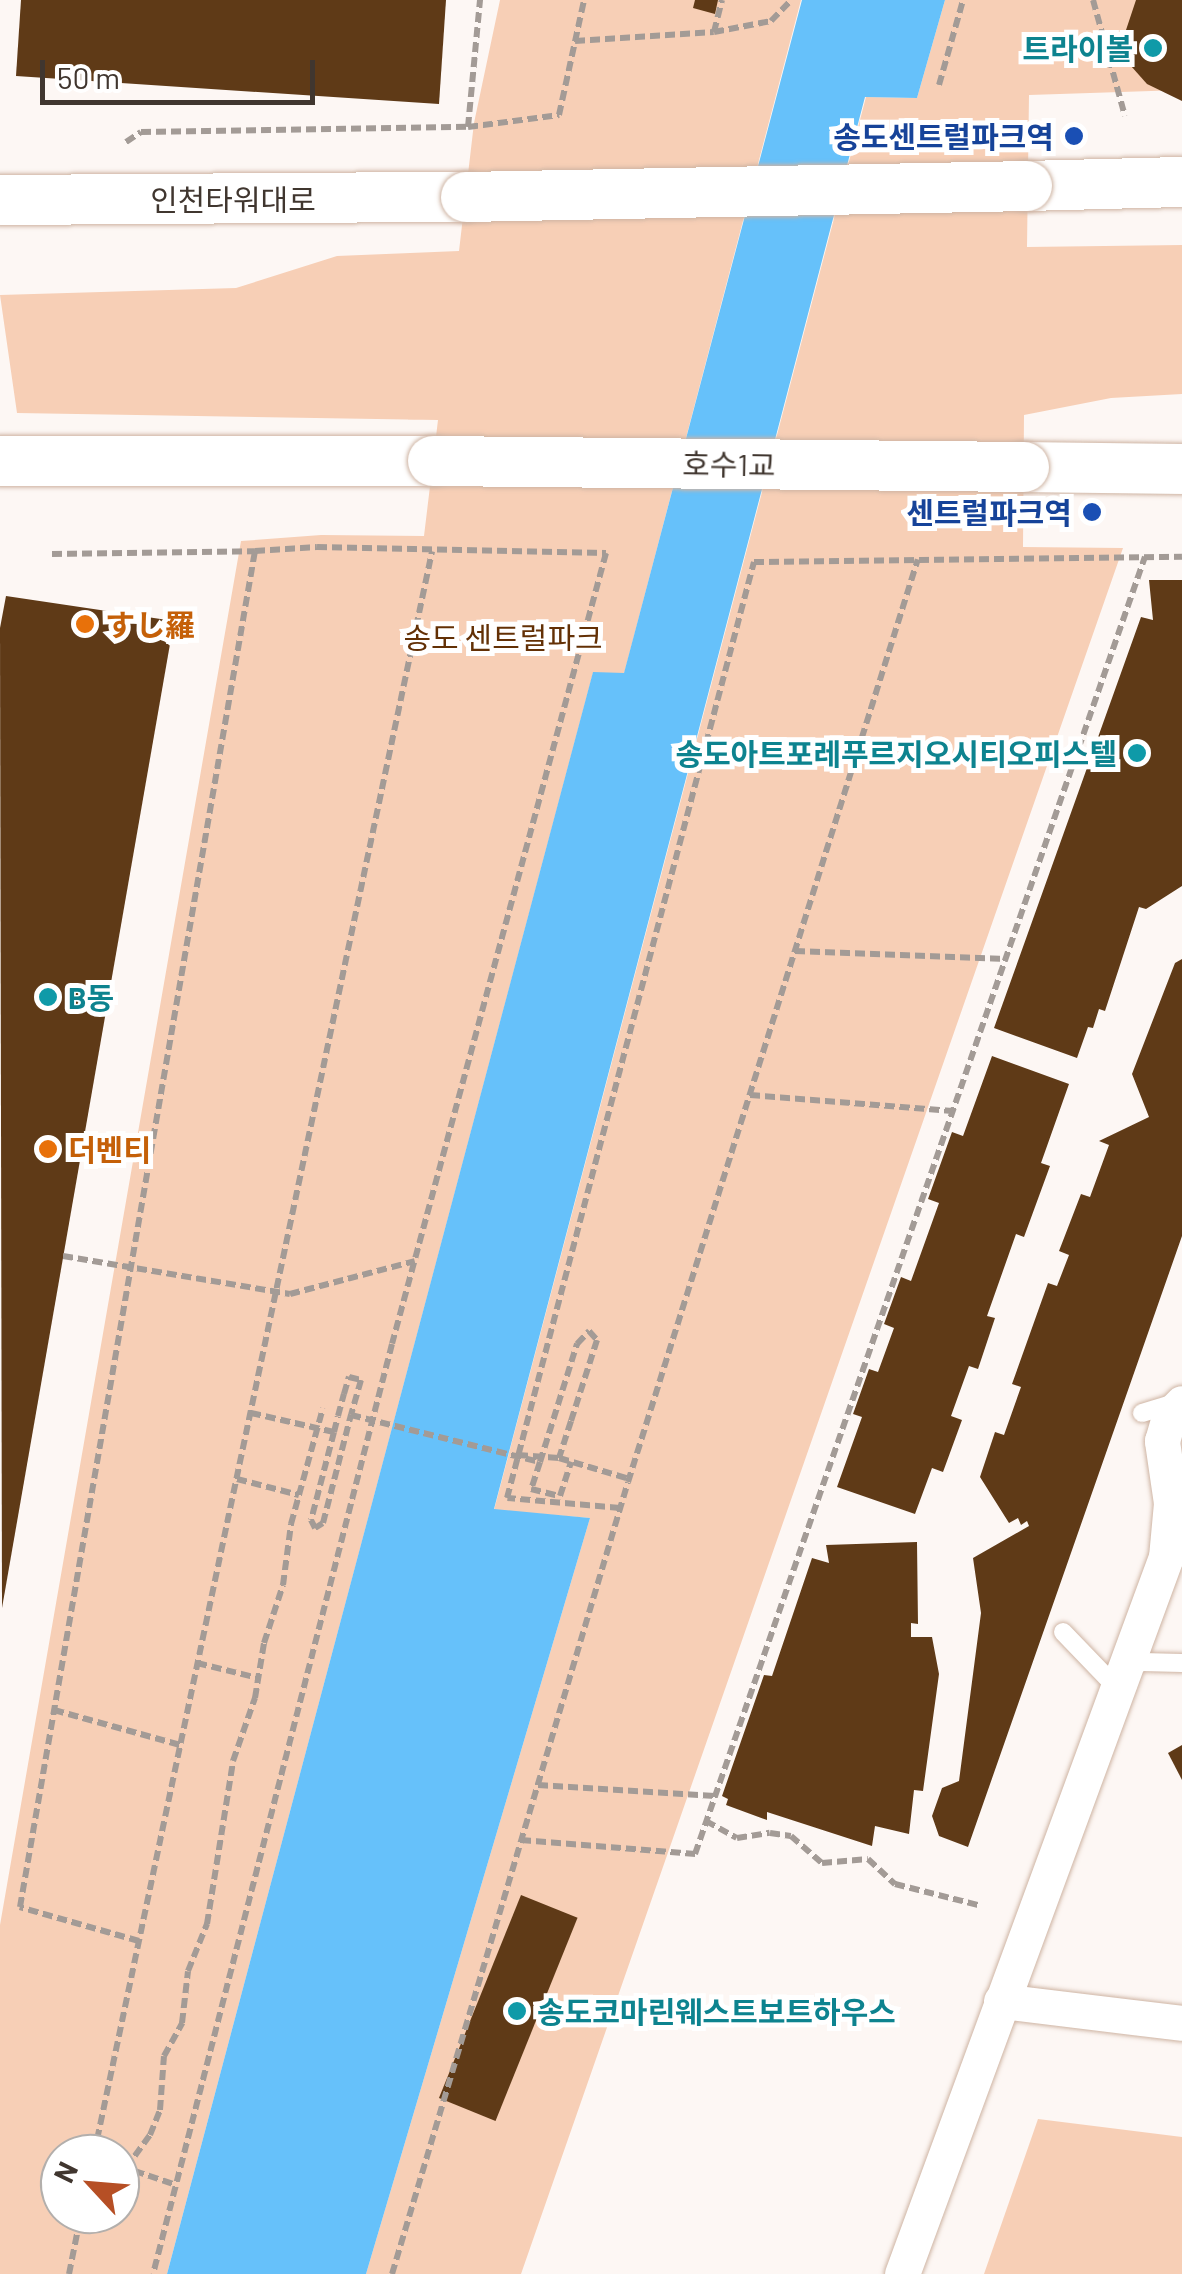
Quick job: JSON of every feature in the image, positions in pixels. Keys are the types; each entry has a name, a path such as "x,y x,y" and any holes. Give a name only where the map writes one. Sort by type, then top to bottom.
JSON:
{"main road":[{"name":"인천타워대로","path":"0,200 466,197 1182,182"},
{"name":"호수1교","path":"0,460 1182,470"}],"street":[{"path":"902,2274 1144,1611 1174,1544 1162,1441 1169,1416 1182,1402"},
{"path":"1001,2000 1182,2023"}],"lane":[{"path":"1142,1413 1182,1402"},
{"path":"1144,1611 1145,1634 1182,1661"},
{"path":"1063,1632 1117,1684 1129,1668 1142,1662 1182,1661"}],"path":[{"path":"468,127 480,0"},
{"path":"126,142 141,132 468,127 560,115 584,0"},
{"path":"714,32 722,0"},
{"path":"575,41 714,32 770,21 791,0"},
{"path":"938,85 963,0"},
{"path":"1094,0 1125,116"},
{"path":"52,554 317,547 606,553 415,1261 154,2274"},
{"path":"98,2134 432,550"},
{"path":"139,1940 20,1906 255,551"},
{"path":"521,1840 695,1854 1145,557"},
{"path":"620,1508 507,1498 754,562 1182,557"},
{"path":"392,2274 620,1508 918,559"},
{"path":"795,951 1006,959"},
{"path":"750,1095 952,1111"},
{"path":"63,1256 290,1294 415,1261"},
{"path":"558,1458 596,1340 589,1332 577,1344 531,1488 560,1496 571,1462"},
{"path":"348,1377 361,1380 351,1414 323,1523 315,1528 311,1520 348,1377"},
{"path":"140,2147 150,2135 160,2110 164,2056 182,2024 186,1982 207,1924 234,1761 251,1714 264,1643 278,1606 299,1496 323,1408"},
{"path":"251,1413 334,1432"},
{"path":"351,1414 540,1462"},
{"path":"518,1456 558,1458 630,1479"},
{"path":"237,1479 299,1496"},
{"path":"197,1664 258,1678"},
{"path":"54,1710 180,1745"},
{"path":"538,1785 715,1796"},
{"path":"706,1821 737,1838 770,1833 800,1840 822,1863 868,1859 895,1884 978,1905"},
{"path":"140,2173 176,2185"},
{"path":"68,2274 77,2234"}],"green space":[{"name":"송도 센트럴파크","path":"500,0 801,0 624,674 593,673 167,2274 0,2274 0,1925 241,541 321,535 424,536 438,420 17,413 0,295 236,288 337,256 459,251 474,123"},
{"path":"945,0 1182,0 1182,90 1029,95 1027,247 1182,245 1182,394 1111,398 1024,415 1023,547 1123,548 521,2274 366,2274 590,1518 494,1510 866,97 917,98"},
{"path":"1038,2119 1182,2137 1182,2274 984,2274"}],"water":[{"path":"802,0 945,0 917,98 865,97 494,1509 590,1518 366,2274 167,2274 593,672 624,673"}],"building":[{"path":"21,0 446,0 439,104 16,76"},
{"path":"695,0 718,0 715,14 693,8"},
{"name":"트라이볼","path":"1136,0 1182,0 1182,101 1147,84 1131,66 1122,42"},
{"name":"송도아트포레푸르지오시티오피스텔","path":"1149,580 1182,580 1182,886 1146,909 1139,907 1105,1011 1099,1009 1093,1028 1088,1027 1077,1058 994,1028 1141,617 1153,620"},
{"path":"6,596 174,621 2,1608 0,628"},
{"path":"1182,959 1182,1236 968,1847 939,1836 932,1816 942,1788 959,1781 981,1613 973,1558 1029,1526 1027,1521 1021,1525 1018,1518 1009,1523 980,1477 995,1432 1004,1435 1021,1387 1012,1384 1048,1283 1057,1286 1069,1255 1059,1251 1081,1194 1090,1197 1109,1145 1099,1141 1149,1117 1132,1074 1175,963"},
{"path":"992,1056 1069,1084 1041,1163 1050,1166 1024,1237 1016,1234 987,1316 995,1318 978,1369 969,1366 951,1416 962,1420 943,1472 932,1468 915,1514 837,1487 862,1417 853,1414 869,1369 878,1372 894,1328 884,1324 901,1277 911,1281 939,1203 928,1199 952,1132 963,1136"},
{"path":"917,1542 918,1624 911,1623 911,1637 932,1637 939,1674 923,1791 914,1790 909,1834 875,1826 872,1846 767,1812 767,1820 726,1805 728,1799 722,1796 764,1675 772,1676 812,1558 829,1563 826,1545"},
{"path":"1182,1745 1182,1780 1168,1753"},
{"name":"송도코마린웨스트보트하우스","path":"521,1895 578,1918 496,2121 439,2098"}],"place":[{"name":"트라이볼","path":"1153,48"},
{"name":"송도센트럴파크역","path":"1074,136"},
{"name":"센트럴파크역","path":"1092,512"},
{"name":"すし羅","path":"85,624"},
{"name":"송도아트포레푸르지오시티오피스텔","path":"1137,753"},
{"name":"B동","path":"48,997"},
{"name":"더벤티","path":"48,1149"},
{"name":"송도코마린웨스트보트하우스","path":"517,2011"}]}
